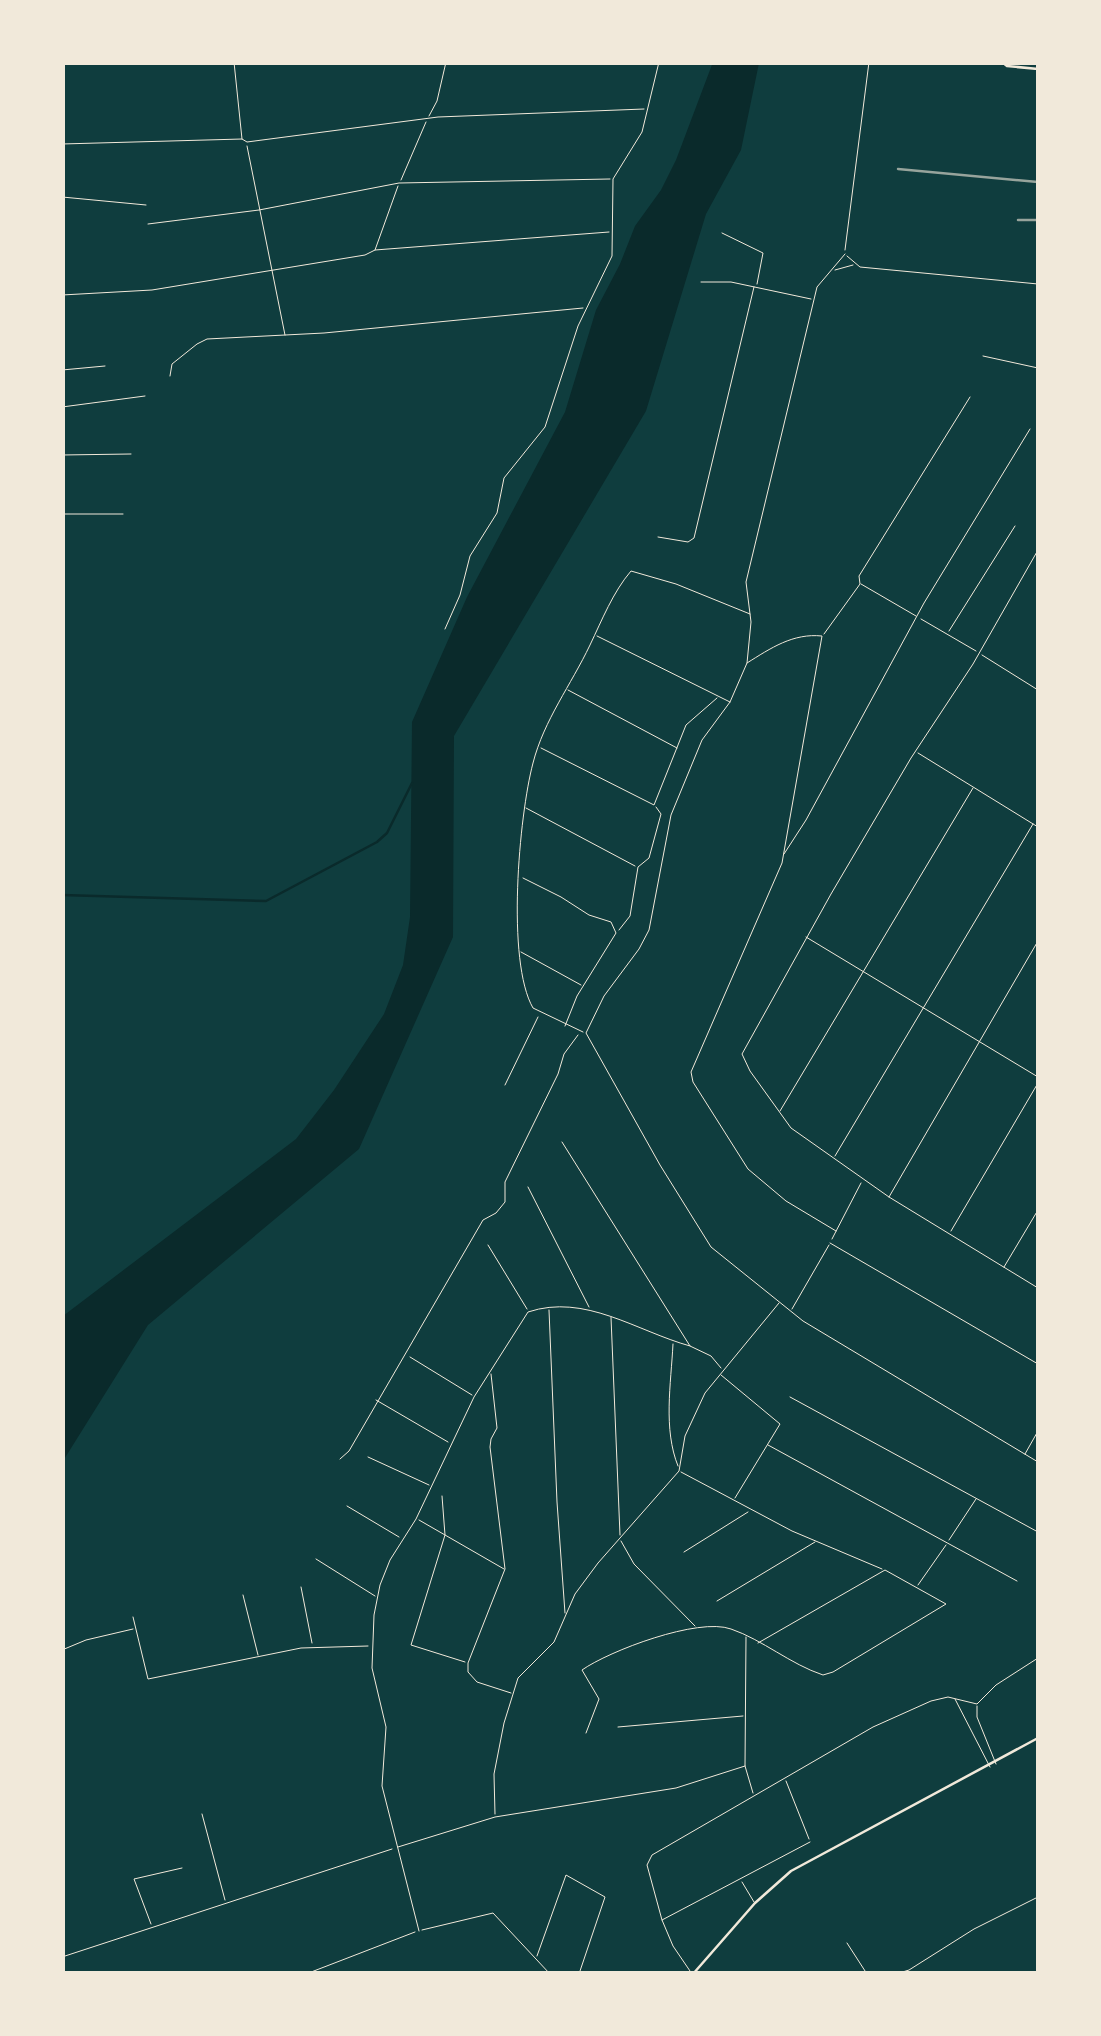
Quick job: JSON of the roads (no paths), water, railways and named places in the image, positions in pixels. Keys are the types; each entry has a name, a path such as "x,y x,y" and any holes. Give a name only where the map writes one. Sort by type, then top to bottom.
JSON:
{"main road":[{"path":"1002,62 1038,70"},
{"path":"692,1974 778,1881 818,1855 996,1764 1038,1738"}],"street":[{"path":"234,62 242,138 246,142 285,335"},
{"path":"375,250 399,183 437,101 446,62"},
{"path":"445,630 460,596 470,556 497,513 504,478 545,427 586,308 612,256 614,179 639,140 659,62"},
{"path":"869,62 845,254 817,288 746,582 750,614 747,663 730,702 702,740 671,815 649,930 604,996 586,1032 711,1246 790,1312 1038,1462"},
{"path":"246,142 428,119 647,109"},
{"path":"62,144 242,138"},
{"path":"148,224 259,210 399,183 614,179"},
{"path":"62,197 146,205"},
{"path":"62,295 152,290 271,272 375,250 611,232"},
{"path":"658,537 692,541 763,253 722,233"},
{"path":"845,254 854,264"},
{"path":"832,271 854,264 1038,284"},
{"path":"701,282 731,282 814,300"},
{"path":"170,376 172,364 207,340 586,308"},
{"path":"983,356 1038,368"},
{"path":"62,370 105,366"},
{"path":"62,407 145,396"},
{"path":"970,397 858,576 860,584 1038,690"},
{"path":"783,855 1030,429"},
{"path":"62,455 131,454"},
{"path":"62,514 124,514"},
{"path":"947,634 1016,526"},
{"path":"1038,550 918,752 901,774 742,1054 778,1114 792,1128 888,1197 1038,1288"},
{"path":"586,1032 540,1014 527,998 519,951 526,808 538,746 594,634 631,571 676,584 750,614"},
{"path":"836,1231 786,1201 748,1169 690,1072 764,908 783,855 822,636 860,584"},
{"path":"594,634 730,702"},
{"path":"747,663 781,642 822,636"},
{"path":"565,689 678,748"},
{"path":"652,804 688,721 717,698"},
{"path":"538,746 652,804 661,818 649,858 638,867 630,916 584,986 565,1026"},
{"path":"918,752 1038,827"},
{"path":"778,1114 973,788"},
{"path":"526,808 638,867"},
{"path":"834,1158 1033,824"},
{"path":"520,876 562,896 589,916 611,922 616,932"},
{"path":"806,937 1038,1077"},
{"path":"888,1197 1038,941"},
{"path":"519,951 584,986"},
{"path":"504,1084 540,1014"},
{"path":"340,1459 349,1451 483,1220 505,1202 505,1182 562,1059 580,1032"},
{"path":"949,1234 1038,1083"},
{"path":"562,1142 690,1346"},
{"path":"790,1312 863,1180"},
{"path":"528,1186 590,1310"},
{"path":"1004,1267 1038,1210"},
{"path":"830,1243 1038,1364"},
{"path":"488,1244 528,1312"},
{"path":"495,1817 494,1774 512,1694 527,1668 554,1642 575,1594 679,1470 684,1436 704,1394 780,1302"},
{"path":"419,1931 382,1786 386,1727 372,1668 372,1646 378,1598 390,1560 416,1519 474,1397 528,1312 549,1307 579,1306 610,1317 690,1346 711,1356 723,1370"},
{"path":"549,1307 566,1616"},
{"path":"610,1317 620,1540 634,1564 698,1628"},
{"path":"586,1733 599,1699 583,1668 622,1647 698,1628 721,1627 823,1675 946,1605 885,1570 751,1510 679,1470 672,1451 670,1417 673,1342"},
{"path":"410,1356 474,1397"},
{"path":"491,1371 497,1428 490,1447 505,1569 468,1663 471,1678 512,1694"},
{"path":"719,1373 779,1422 734,1501"},
{"path":"790,1396 1038,1532"},
{"path":"376,1400 451,1444"},
{"path":"1025,1454 1038,1431"},
{"path":"768,1444 1016,1581"},
{"path":"368,1457 432,1486"},
{"path":"442,1496 445,1535 410,1645 468,1663"},
{"path":"916,1588 977,1498"},
{"path":"346,1506 402,1538"},
{"path":"684,1552 751,1510"},
{"path":"416,1519 505,1569"},
{"path":"716,1601 818,1540"},
{"path":"316,1559 378,1598"},
{"path":"758,1643 885,1570"},
{"path":"301,1587 313,1646"},
{"path":"244,1595 259,1656"},
{"path":"133,1617 148,1679 313,1646 372,1646"},
{"path":"62,1650 136,1628"},
{"path":"746,1637 745,1766 754,1796"},
{"path":"996,1764 977,1717 977,1704 996,1685 1038,1658"},
{"path":"692,1974 673,1946 662,1920 649,1879 649,1859 873,1727 931,1701 954,1696 977,1704"},
{"path":"954,1696 990,1767"},
{"path":"618,1728 746,1716"},
{"path":"62,1957 495,1817 676,1788 745,1766"},
{"path":"662,1920 810,1842 784,1778"},
{"path":"202,1814 226,1904"},
{"path":"152,1928 134,1879 182,1868"},
{"path":"536,1959 566,1875 605,1897 579,1974"},
{"path":"740,1879 755,1903"},
{"path":"896,1974 1038,1896"},
{"path":"306,1974 419,1931 493,1913 550,1974"},
{"path":"846,1943 867,1974"},
{"path":"330,1964 332,1974"}],"water":[{"path":"713,62 759,63 741,150 706,214 646,411 454,736 453,937 359,1149 148,1325 63,1461 63,1316 296,1139 384,1014 403,965 410,917 412,722 467,597 565,412 596,310 635,226 661,190 676,160"}],"waterway":[{"path":"62,895 266,901 377,842 387,833 412,783"}],"railway":[{"path":"898,169 1038,182"},
{"path":"1018,220 1038,220"}]}
